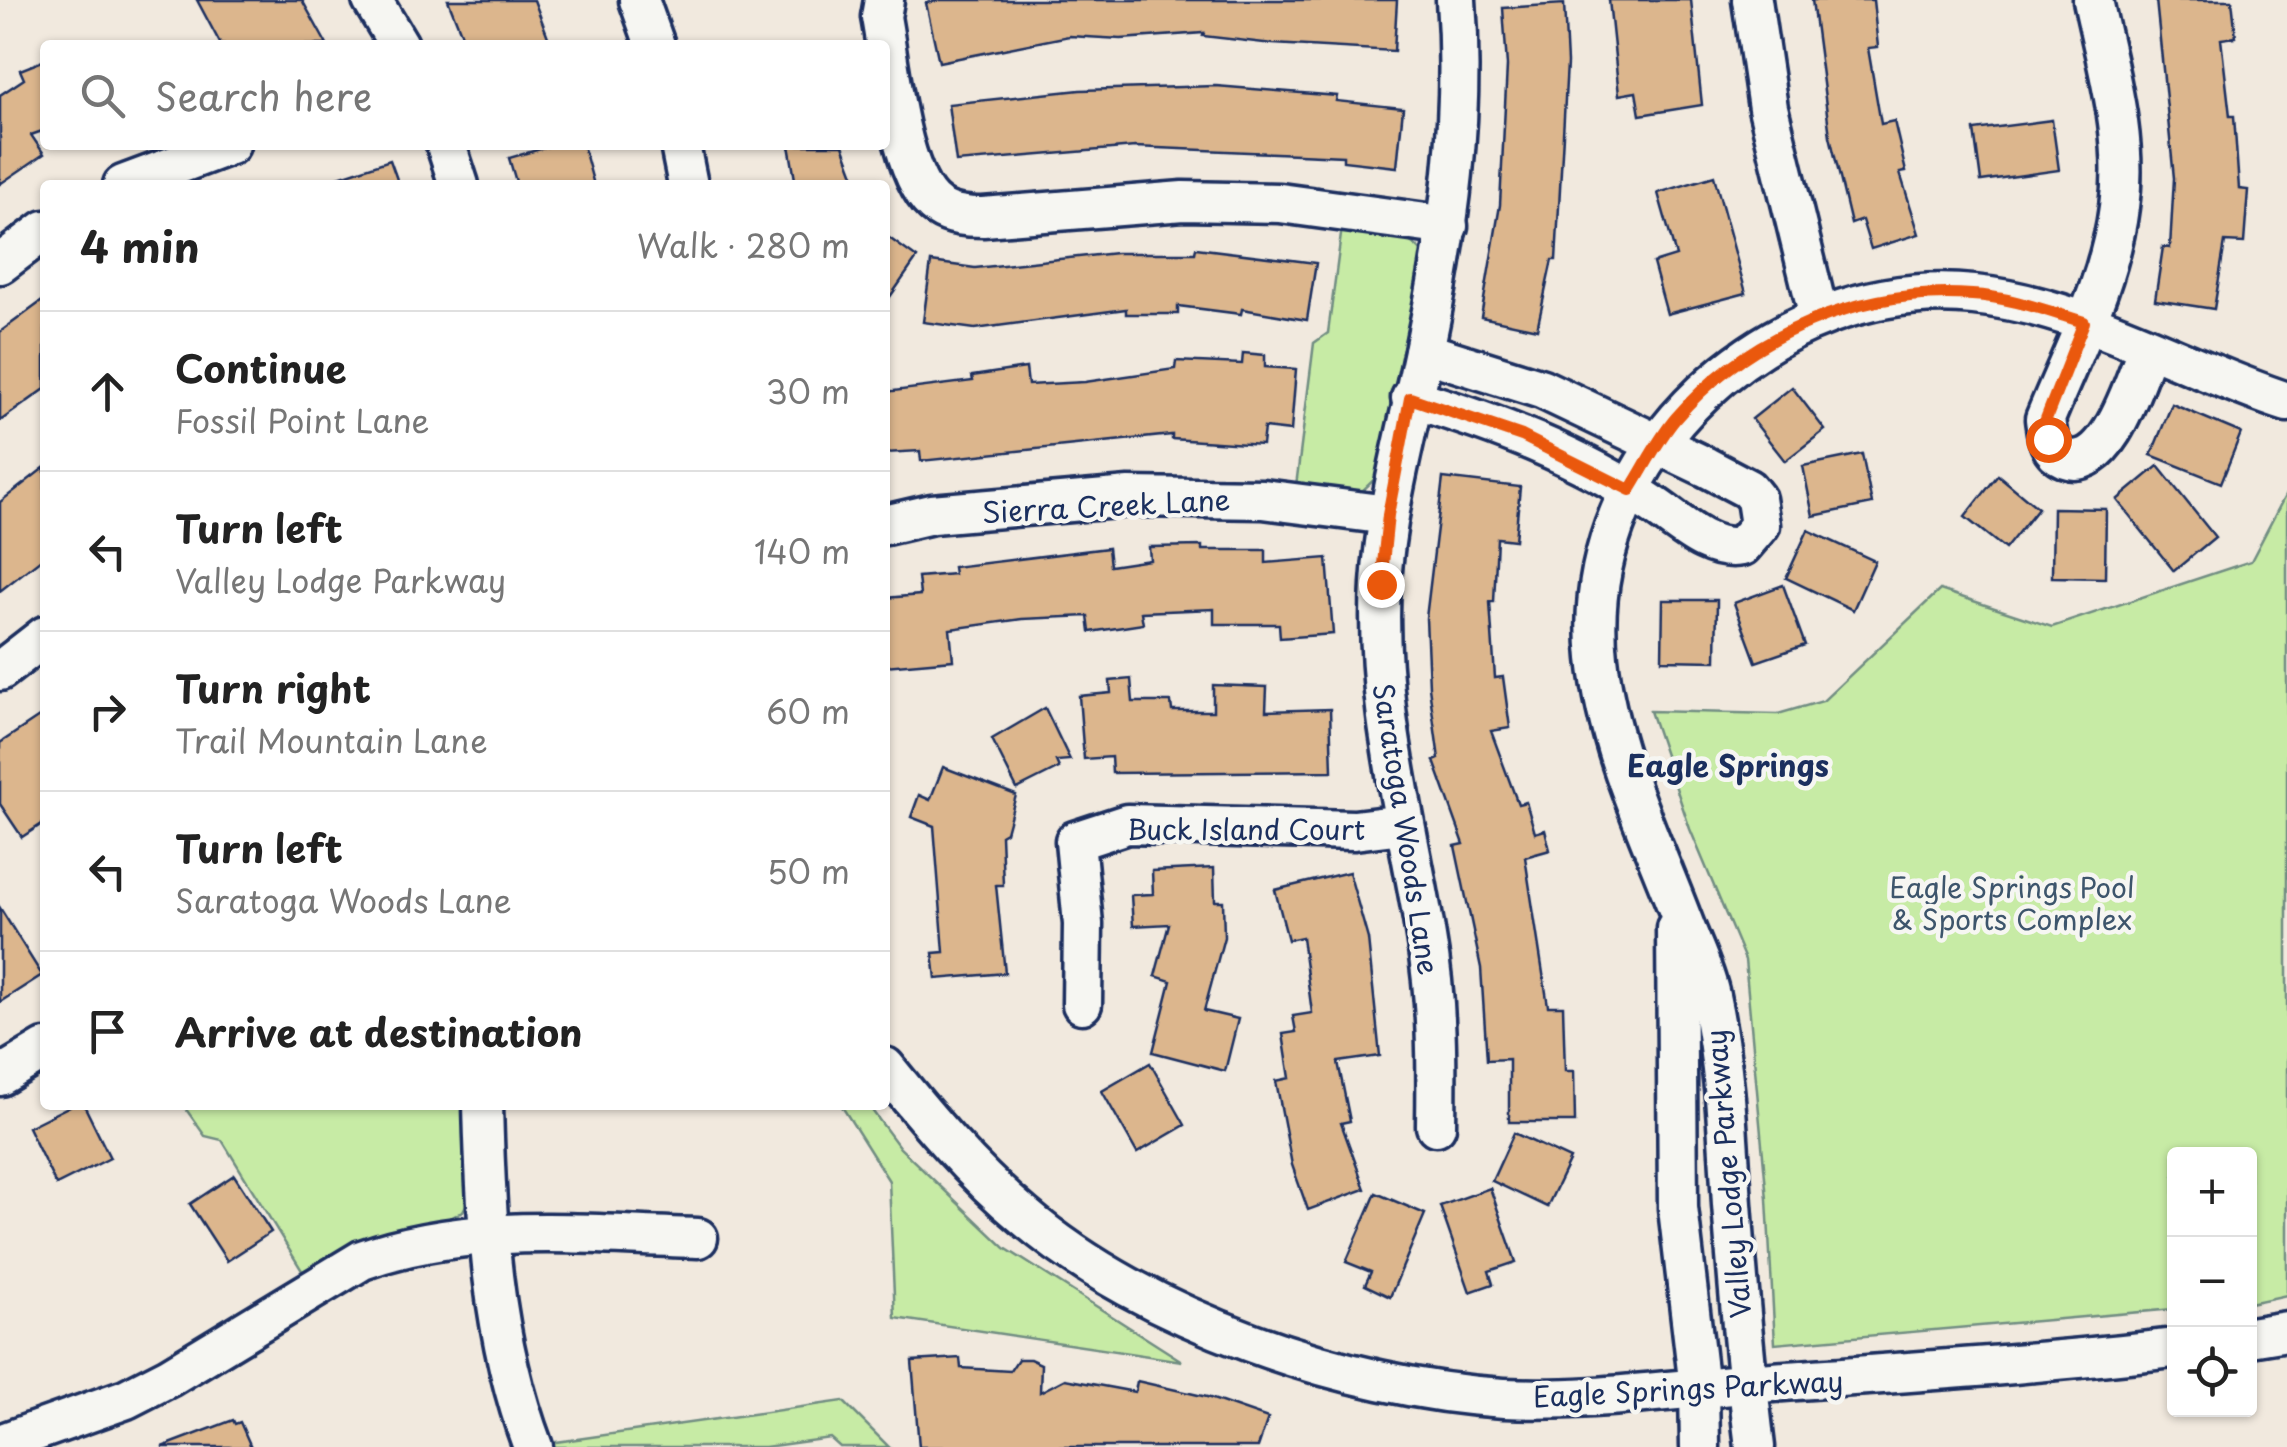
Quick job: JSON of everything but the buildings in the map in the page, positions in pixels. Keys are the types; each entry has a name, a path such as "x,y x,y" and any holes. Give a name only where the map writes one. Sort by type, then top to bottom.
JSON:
{"street":[{"path":"372,0 396,40"},
{"path":"640,0 653,40"},
{"path":"884,0 881,16 886,40"},
{"name":"Saratoga Woods Lane","path":"1436,1126 1437,1064 1429,959 1388,744 1380,659 1388,515 1448,226 1458,143 1456,0"},
{"path":"1752,0 1772,126 1820,317"},
{"path":"2093,0 2118,127 2120,204 2102,280 2046,419 2048,439 2056,453 2069,460 2083,459 2109,438 2148,350"},
{"path":"890,62 907,149 922,192 939,209 962,217 1202,201 1308,205 1448,226"},
{"path":"136,180 217,150"},
{"path":"448,150 457,180"},
{"path":"681,150 687,180"},
{"path":"0,264 40,234"},
{"name":"Valley Lodge Parkway","path":"1754,1447 1745,1384 1724,1067 1709,990 1621,765 1605,712 1597,652 1601,589 1614,529 1630,490 1676,419 1715,378 1779,336 1820,317 1914,295 1973,294 2084,322 2287,402"},
{"path":"1410,398 1522,436 1630,490 1714,545 1728,549 1752,538 1760,513 1748,489 1542,390 1424,352"},
{"name":"Sierra Creek Lane","path":"890,524 932,514 1130,497 1263,499 1388,515"},
{"path":"0,671 40,640"},
{"name":"Buck Island Court","path":"1082,1004 1083,924 1075,841 1127,824 1354,830 1403,824"},
{"name":"Valley Lodge Parkway","path":"1677,906 1678,1208 1698,1388 1700,1447"},
{"path":"0,1076 40,1053"},
{"name":"Eagle Springs Parkway","path":"890,1073 953,1147 1024,1217 1160,1304 1233,1338 1399,1384 1503,1398 1592,1397 2005,1367 2167,1349"},
{"path":"483,1110 486,1231 501,1335 533,1447"},
{"path":"0,1444 155,1384 362,1260 486,1231 698,1238"},
{"path":"2257,1336 2287,1331"}],"green space":[{"path":"1342,227 1403,238 1422,252 1429,263 1379,475 1359,494 1296,486 1314,343 1328,333"},
{"name":"Eagle Springs Pool & Sports Complex","path":"2287,492 2287,1295 2257,1301 2257,1147 2167,1147 2167,1310 1775,1344 1767,1199 1745,960 1690,829 1650,711 1778,714 1823,701 1940,590 2052,627 2251,561"},
{"path":"187,1110 470,1110 469,1199 463,1211 449,1219 408,1229 304,1274 222,1140 205,1136"},
{"path":"844,1110 872,1110 900,1148 1005,1248 1182,1361 895,1318 889,1181"},
{"path":"843,1401 889,1447 840,1447 830,1438 765,1447 551,1447 549,1443"}],"district":[{"name":"Eagle Springs","path":"1728,764"}],"route":[{"path":"1381,584 1388,515 1410,398 1522,436 1630,490 1676,419 1715,378 1779,336 1863,303 1914,295 1973,294 2084,322 2046,419 2048,439"}]}
